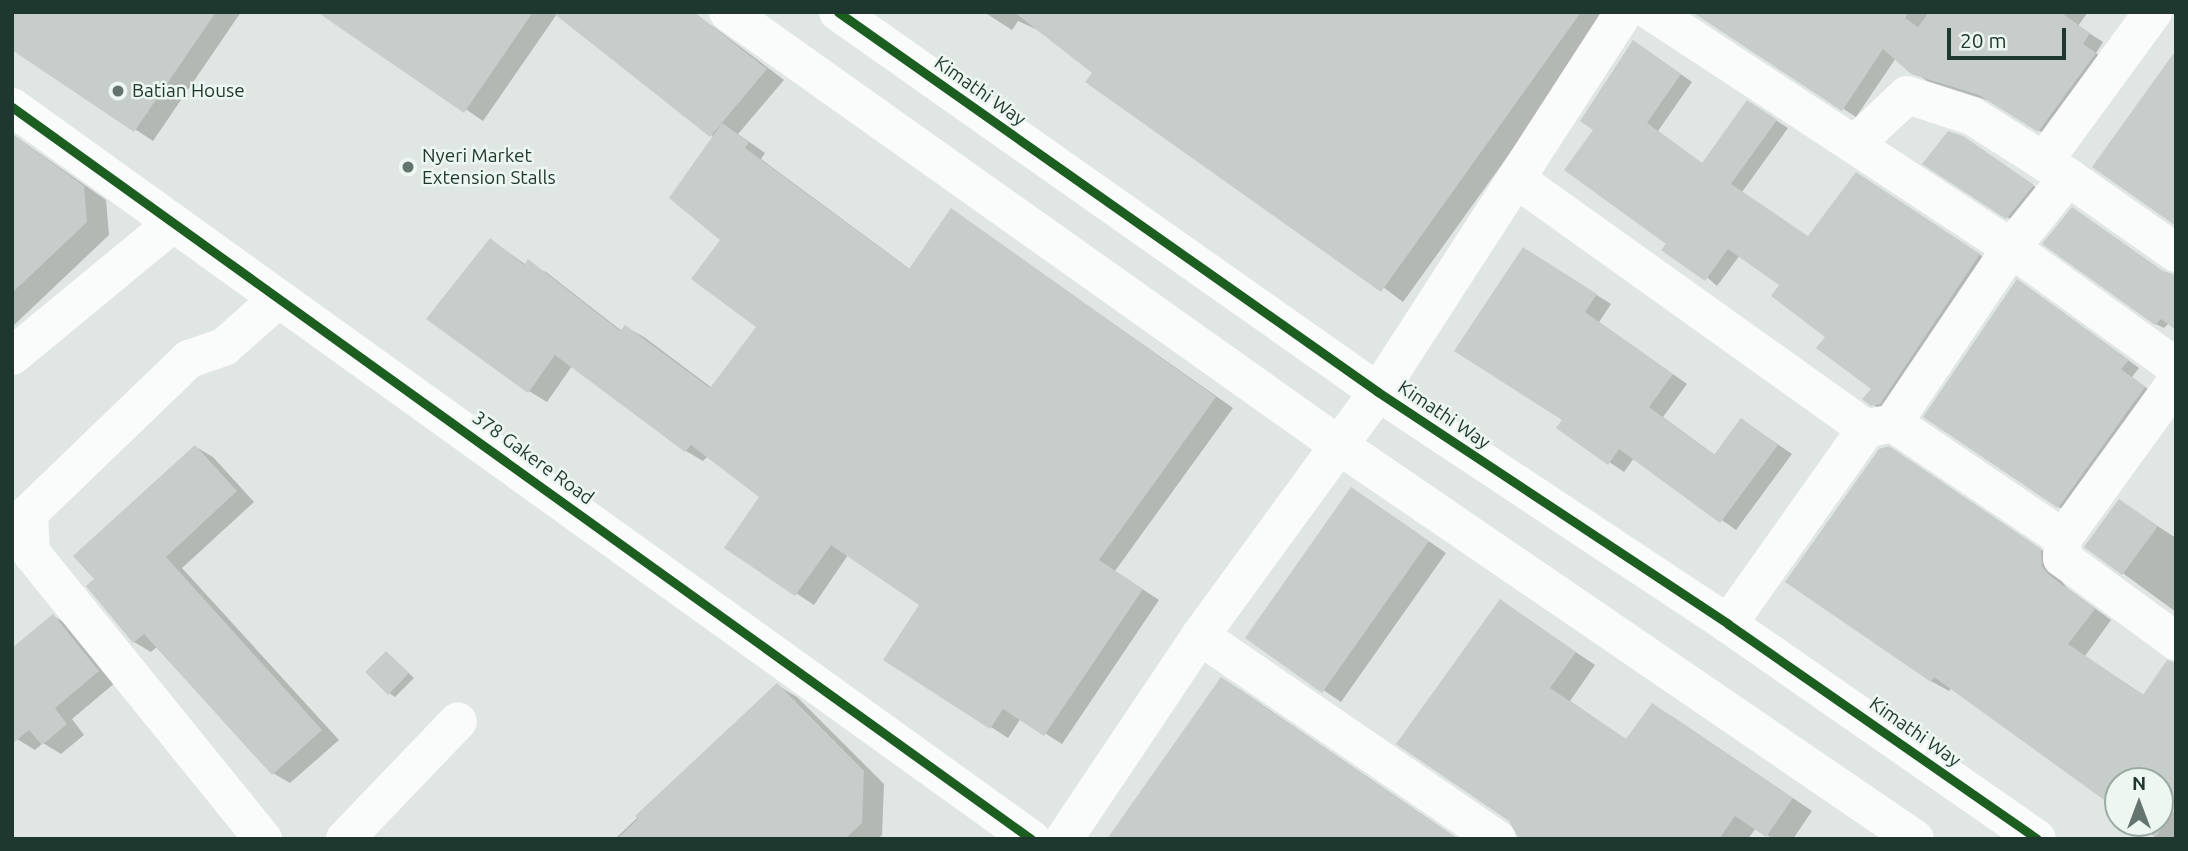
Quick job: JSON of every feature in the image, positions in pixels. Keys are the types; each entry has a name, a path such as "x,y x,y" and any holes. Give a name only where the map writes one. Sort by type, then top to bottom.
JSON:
{"street":[{"path":"728,12 1337,444 1915,839"},
{"name":"Kimathi Way","path":"838,12 1378,392 1728,624 2037,839"},
{"path":"1037,838 1200,636 1337,444 1378,392 1624,12"},
{"path":"1652,12 2011,248 2176,367"},
{"path":"1728,624 1880,426 2011,248 2056,169 2153,12"},
{"path":"1855,144 1907,95 1972,117 2056,169 2176,253"},
{"name":"378 Gakere Road","path":"12,107 172,224 1037,838"},
{"path":"1516,179 1880,426 2063,538"},
{"path":"12,356 172,224"},
{"path":"263,839 32,552 29,513 189,359 224,347 278,299"},
{"path":"2176,382 2063,538 2062,558 2176,641"},
{"path":"1200,636 1497,839"},
{"path":"345,839 458,721"}],"building":[{"name":"Batian House","path":"12,12 216,12 134,132 12,50"},
{"path":"317,12 533,12 464,113"},
{"path":"552,12 694,12 767,69 710,137"},
{"path":"1014,12 1581,12 1381,292 1085,82 1092,73"},
{"path":"1692,12 1908,12 1905,18 1918,27 1929,12 2060,12 2090,33 2083,44 2096,53 2038,132 1979,95 1911,74 1883,49 1842,111"},
{"path":"1633,40 1681,74 1647,123 1702,163 1747,100 1777,120 1731,184 1808,236 1856,172 1980,254 1880,404 1871,406 1862,399 1871,389 1816,348 1825,337 1771,296 1779,285 1728,249 1705,281 1661,250 1666,244 1564,170 1593,130 1580,121"},
{"path":"2176,50 2176,226 2092,167"},
{"path":"722,123 749,142 745,148 909,269 951,208 1216,397 1099,560 1143,589 1044,736 1003,709 990,729 883,660 919,605 831,545 795,596 724,548 759,497 691,445 685,452 555,355 528,393 426,319 490,238 524,265 528,259 620,331 625,325 710,388 756,327 691,279 720,240 669,198"},
{"path":"1948,131 1963,136 2034,185 2006,219 1922,164"},
{"path":"12,134 84,186 87,222 12,293"},
{"path":"2072,207 2163,271 2176,275 2176,330 2161,319 2155,325 2042,244"},
{"path":"1523,247 1597,294 1585,312 1673,374 1649,407 1714,455 1741,418 1778,445 1720,523 1619,449 1608,465 1556,428 1562,420 1454,351"},
{"path":"2017,279 2129,360 2121,369 2145,387 2058,508 1923,417"},
{"path":"195,445 237,491 166,557 322,730 272,775 144,634 133,643 86,586 94,579 73,556"},
{"path":"1889,446 2041,549 2042,567 2049,575 2095,609 2068,644 2143,695 2167,660 2176,663 2174,811 2174,767 2104,767 2104,800 1934,677 1931,682 1785,582 1879,449"},
{"path":"1351,487 1429,541 1322,693 1245,638"},
{"path":"2119,499 2158,526 2122,575 2084,547"},
{"path":"1500,599 1576,652 1550,688 1626,739 1652,703 1793,798 1766,837 1735,816 1719,839 1519,839 1509,821 1396,744"},
{"path":"53,614 99,671 55,708 67,724 42,745 29,730 12,744 12,648"},
{"path":"386,651 409,673 388,695 365,672"},
{"path":"1221,677 1458,839 1107,839"},
{"path":"777,683 864,771 862,823 845,839 617,839 638,819 635,816"}],"cycle path":[{"path":"838,12 1378,392 1728,624 2037,839"},
{"path":"12,107 1031,839"}],"place":[{"name":"Batian House","path":"118,91"},
{"name":"Nyeri Market Extension Stalls","path":"408,167"}]}
